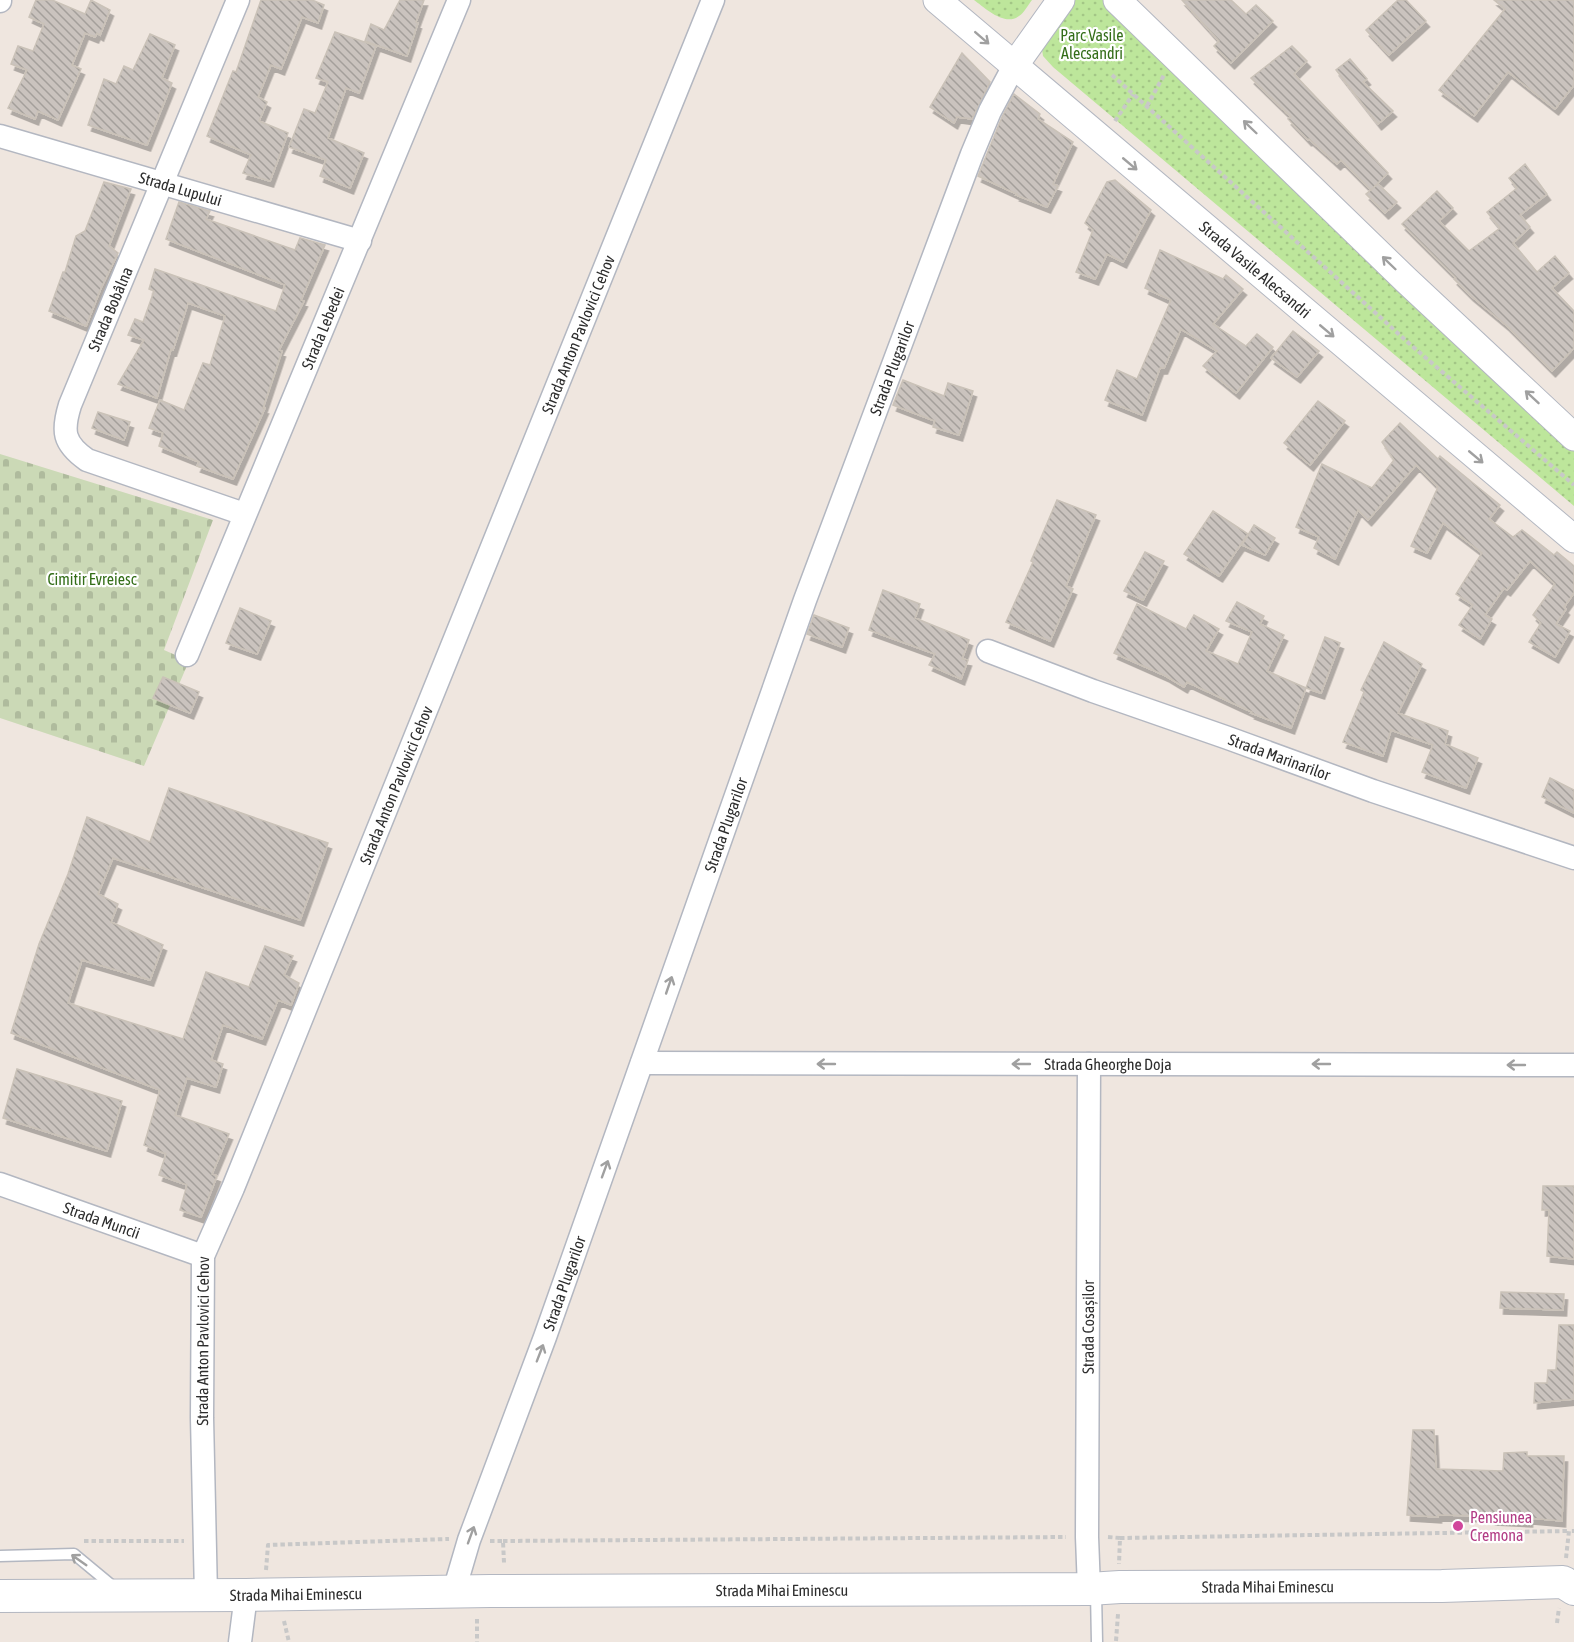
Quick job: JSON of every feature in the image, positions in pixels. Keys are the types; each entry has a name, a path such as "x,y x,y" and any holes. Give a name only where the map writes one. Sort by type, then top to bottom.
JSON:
{"main road":[{"name":"Strada Mihai Eminescu","path":"0,1596 454,1591 1442,1586 1567,1582"}],"street":[{"name":"Strada Bobâlna","path":"238,0 70,405 65,423 68,440 76,452 87,460 244,514"},
{"name":"Strada Lebedei","path":"187,654 459,0"},
{"name":"Strada Anton Pavlovici Cehov","path":"206,1595 202,1418 203,1256 233,1188 713,0"},
{"name":"Strada Vasile Alecsandri","path":"937,0 1574,539"},
{"path":"1014,66 1061,0"},
{"path":"1117,0 1406,280 1574,437"},
{"name":"Strada Plugarilor","path":"454,1591 469,1540 545,1337 814,577 972,154 990,111 1014,66"},
{"name":"Strada Lupului","path":"0,136 360,241"},
{"name":"Strada Marinarilor","path":"988,651 1373,791 1574,858"},
{"name":"Strada Gheorghe Doja","path":"642,1063 1574,1065"},
{"name":"Strada Cosașilor","path":"1089,1064 1087,1525 1092,1589"},
{"name":"Strada Muncii","path":"0,1184 203,1256"},
{"path":"240,1642 246,1595"}],"lane":[{"path":"0,1556 74,1554 125,1596"},
{"path":"1092,1589 1097,1642"}],"path":[{"path":"1147,106 1168,68"},
{"path":"1112,75 1412,346 1574,485"},
{"path":"1110,130 1133,94"},
{"path":"1102,1537 1571,1531 1567,1582 1557,1623"},
{"path":"484,1540 1073,1537"},
{"path":"1119,1564 1120,1538"},
{"path":"266,1570 268,1545 449,1539"},
{"path":"56,1554 57,1542 191,1541"},
{"path":"503,1541 504,1563"},
{"path":"1116,1641 1118,1614"},
{"path":"477,1618 477,1642"},
{"path":"284,1621 289,1642"}],"green space":[{"path":"974,0 1032,0 1021,15 1008,19 995,15"},
{"name":"Parc Vasile Alecsandri","path":"1071,0 1109,0 1574,446 1574,506 1053,67 1043,56 1041,43"},
{"name":"Cimitir Evreiesc","path":"0,454 213,520 164,650 189,661 144,766 0,718"}],"building":[{"path":"36,0 52,0 85,14 91,0 110,10 100,35 97,33 95,37 85,33 72,65 81,69 58,120 38,111 35,119 8,108 27,70 11,64 18,46 33,51 44,24 29,17"},
{"path":"261,0 312,0 324,5 318,23 302,17 281,69 271,65 258,97 267,102 259,121 288,133 270,181 243,173 251,155 207,136 233,71 236,72"},
{"path":"400,0 424,0 407,56 365,41 371,24 384,30"},
{"path":"1182,0 1231,0 1246,14 1256,5 1273,21 1231,63 1214,46 1219,41"},
{"path":"1398,0 1406,0 1426,21 1389,55 1366,30"},
{"path":"1494,0 1574,0 1574,85 1555,109 1508,72 1474,116 1439,90 1505,9"},
{"path":"335,32 376,46 359,93 346,88 328,138 364,153 350,188 320,176 326,160 289,147 304,109 315,113 328,82 316,78"},
{"path":"150,34 175,45 162,78 172,83 147,145 88,125 104,79 116,84 124,66 133,70"},
{"path":"1292,46 1307,61 1294,74 1388,173 1371,190 1341,160 1337,164 1308,140 1288,119 1291,117 1251,78"},
{"path":"962,53 990,82 972,119 957,117 954,123 930,107"},
{"path":"1350,59 1367,79 1363,82 1393,111 1378,124 1336,70"},
{"path":"1014,94 1040,114 1038,119 1073,142 1053,184 1058,186 1047,207 978,176"},
{"path":"1525,164 1547,194 1520,215 1530,227 1513,243 1537,272 1555,256 1569,273 1552,288 1574,311 1574,348 1552,371 1506,325 1470,295 1402,224 1437,191 1453,208 1439,221 1469,251 1500,228 1487,212 1517,188 1509,178"},
{"path":"1115,180 1151,210 1123,262 1107,254 1095,279 1076,272 1093,230 1085,223 1107,182"},
{"path":"104,182 131,189 109,246 118,253 86,326 49,311 63,272 65,272 76,236 85,231"},
{"path":"1378,184 1397,202 1385,213 1366,194"},
{"path":"179,202 210,211 206,219 295,250 300,238 325,245 301,300 304,301 279,350 282,351 263,408 265,408 233,479 197,466 199,462 159,446 163,433 149,428 160,400 184,410 203,363 210,365 225,316 188,303 173,350 171,349 157,398 118,384 144,340 128,335 135,319 143,322 154,291 149,289 155,269 276,311 285,285 166,239"},
{"path":"1160,250 1223,279 1226,275 1243,289 1213,324 1246,346 1257,334 1273,347 1236,393 1203,366 1217,351 1181,329 1164,368 1160,368 1142,415 1105,400 1117,370 1137,379 1171,300 1145,288"},
{"path":"1293,331 1319,351 1297,377 1271,358"},
{"path":"903,380 944,396 948,383 973,391 959,435 933,427 935,421 893,405"},
{"path":"1318,401 1345,421 1310,465 1284,443"},
{"path":"98,412 130,422 124,440 92,428"},
{"path":"1400,423 1438,459 1440,456 1500,505 1489,519 1513,537 1522,530 1554,555 1557,552 1574,566 1574,593 1556,624 1570,631 1555,657 1529,642 1541,623 1533,615 1555,584 1530,561 1507,590 1504,588 1485,615 1492,619 1480,639 1459,625 1473,605 1456,594 1482,553 1443,523 1427,553 1411,546 1438,487 1416,465 1368,520 1358,510 1335,559 1314,548 1319,537 1296,527 1322,464 1372,488 1394,460 1382,442"},
{"path":"1057,500 1096,515 1066,586 1073,589 1050,641 1006,622"},
{"path":"1213,511 1248,534 1219,576 1184,554"},
{"path":"1254,525 1275,538 1265,555 1242,545"},
{"path":"1145,552 1164,561 1143,600 1124,591"},
{"path":"883,590 920,604 915,618 969,640 962,659 968,660 961,679 929,665 935,654 869,630"},
{"path":"1237,602 1264,616 1260,624 1284,635 1267,671 1306,688 1291,728 1251,713 1187,682 1184,687 1166,676 1114,653 1137,604 1186,629 1194,615 1219,629 1206,651 1238,664 1252,632 1226,621"},
{"path":"240,608 271,621 257,654 226,643"},
{"path":"814,615 849,628 842,647 807,634"},
{"path":"1325,637 1340,643 1321,693 1306,688"},
{"path":"1384,642 1422,664 1398,713 1448,731 1445,744 1478,758 1466,788 1422,772 1433,745 1391,730 1383,756 1343,742 1364,692 1361,690"},
{"path":"163,677 199,692 190,713 153,698"},
{"path":"1550,778 1574,790 1574,813 1542,797"},
{"path":"169,788 328,843 300,920 113,858 98,894 118,904 111,922 163,945 150,980 82,960 68,1003 183,1039 206,972 249,987 265,946 293,956 284,975 299,983 291,1005 278,1000 262,1039 223,1025 211,1060 223,1064 216,1087 187,1078 175,1115 229,1134 212,1174 217,1176 201,1217 180,1210 187,1185 159,1175 166,1154 144,1145 160,1090 11,1033 39,944 68,874 87,817 150,842"},
{"path":"17,1069 122,1101 107,1151 3,1118"},
{"path":"1543,1186 1574,1186 1574,1259 1547,1256 1549,1210 1542,1210"},
{"path":"1501,1292 1564,1294 1563,1310 1500,1308"},
{"path":"1559,1325 1574,1325 1574,1399 1534,1403 1535,1383 1547,1383 1548,1370 1556,1370"},
{"path":"1413,1430 1434,1430 1436,1469 1503,1471 1504,1453 1527,1452 1527,1456 1564,1456 1562,1521 1529,1518 1529,1521 1492,1519 1492,1516 1407,1515"}],"place":[{"name":"Pensiunea Cremona","path":"1458,1526"}]}
